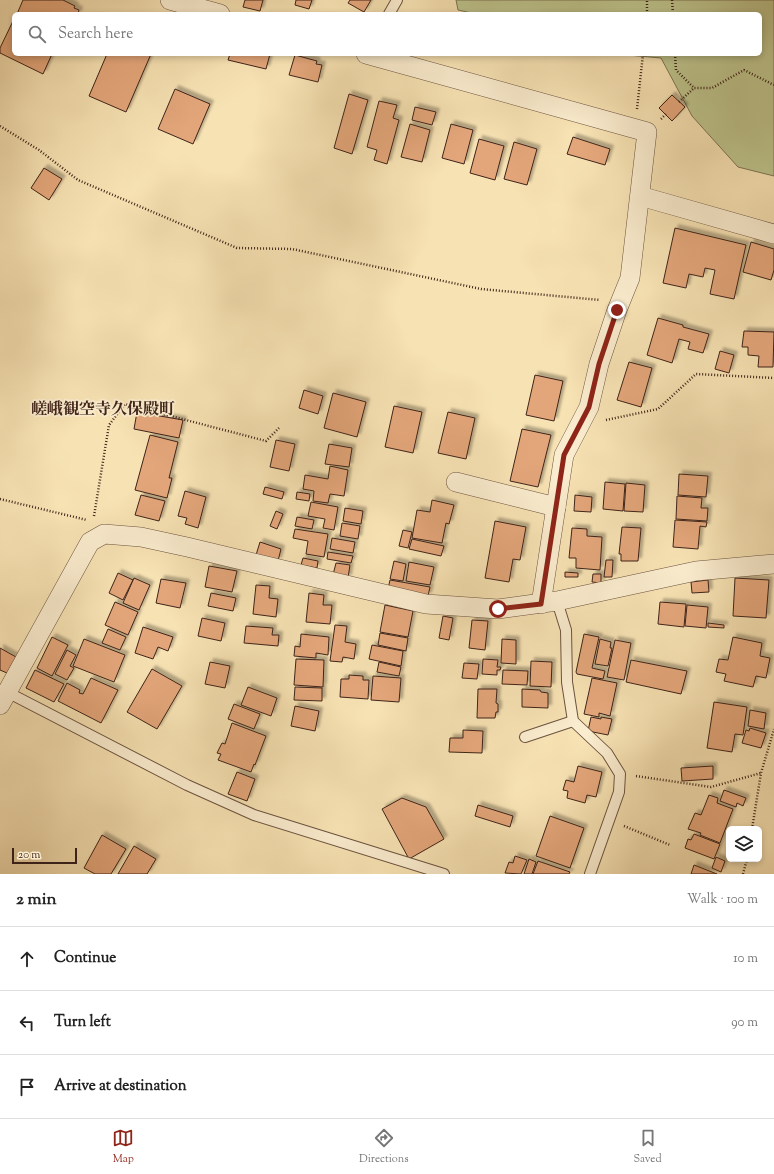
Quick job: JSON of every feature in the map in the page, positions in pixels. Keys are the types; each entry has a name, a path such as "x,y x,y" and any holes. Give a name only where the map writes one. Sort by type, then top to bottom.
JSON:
{"street":[{"path":"170,0 213,12"},
{"path":"374,56 647,132 630,278 617,310 599,364 589,407 564,455 556,507 549,602"},
{"path":"640,196 774,234"},
{"path":"456,482 556,507"},
{"path":"3,699 90,542 104,534 141,537 187,547 426,604 498,609 549,602 696,572 774,564"}],"lane":[{"path":"390,12 397,0"},
{"path":"549,602 566,630 567,682 573,721 607,753 620,774 620,792 590,874"},
{"path":"3,699 254,815 444,874"},
{"path":"525,737 573,721"}],"path":[{"path":"647,0 647,12"},
{"path":"672,0 673,12"},
{"path":"635,128 643,56"},
{"path":"675,56 676,70 694,88"},
{"path":"679,102 694,88 712,88 744,70 774,85"},
{"path":"0,126 39,150 78,180 237,248 292,249 481,289 599,299 617,310"},
{"path":"580,425 658,409 696,374 774,378"},
{"path":"0,499 93,522 109,425 125,404 266,441 279,428"},
{"path":"752,826 761,773 774,729"},
{"path":"620,774 711,787 761,773"},
{"path":"609,820 670,845"},
{"path":"743,874 746,862"}],"green space":[{"path":"456,0 774,0 774,176 738,167 692,116 661,58 638,56 762,56 762,12 467,12 458,10"}],"building":[{"path":"23,0 63,0 75,6 74,8 79,10 78,12 18,12"},
{"path":"245,0 263,0 260,11 243,7"},
{"path":"296,0 312,0 309,9 295,5"},
{"path":"350,0 371,0 364,12 348,3"},
{"path":"12,23 12,56 51,56 43,74 0,53 0,48"},
{"path":"106,56 150,56 126,112 89,96"},
{"path":"229,56 269,56 266,69 228,60"},
{"path":"295,56 317,61 316,64 322,65 318,82 289,75"},
{"path":"175,89 210,104 193,144 158,129"},
{"path":"349,94 368,100 352,154 334,148"},
{"path":"672,95 685,107 672,121 659,108"},
{"path":"379,101 397,105 393,118 399,120 387,164 374,160 377,150 367,147"},
{"path":"415,107 436,112 432,125 412,120"},
{"path":"410,124 430,130 422,162 401,157"},
{"path":"451,124 473,130 464,164 442,158"},
{"path":"573,137 610,149 605,165 567,154"},
{"path":"479,139 504,146 495,180 470,173"},
{"path":"514,142 537,149 527,185 504,179"},
{"path":"44,168 62,179 49,200 31,188"},
{"path":"675,228 746,245 734,299 710,294 715,270 705,268 703,277 689,274 686,288 663,283"},
{"path":"751,242 774,249 774,270 771,280 743,272"},
{"path":"658,318 709,334 703,353 688,349 690,342 679,339 672,363 647,355"},
{"path":"744,331 774,332 773,367 758,367 759,356 748,355 748,347 742,347"},
{"path":"720,351 734,355 729,373 715,369"},
{"path":"629,362 652,368 641,407 617,400"},
{"path":"535,375 563,381 554,421 526,415"},
{"path":"304,390 323,396 318,414 299,408"},
{"path":"333,393 366,402 357,437 324,428"},
{"path":"394,406 422,412 413,453 385,447"},
{"path":"137,412 183,420 179,438 134,429"},
{"path":"448,412 475,418 466,459 438,453"},
{"path":"522,429 551,435 538,487 510,481"},
{"path":"150,435 178,442 169,478 172,478 167,498 135,490"},
{"path":"276,440 295,444 289,471 270,467"},
{"path":"329,444 352,448 349,467 325,464"},
{"path":"330,466 348,470 344,496 330,494 328,503 313,501 314,491 303,489 305,475 328,479"},
{"path":"679,474 708,476 706,497 678,495"},
{"path":"605,482 625,484 623,511 603,509"},
{"path":"626,483 645,485 643,512 624,511"},
{"path":"265,487 284,492 282,499 263,494"},
{"path":"185,491 206,497 198,528 185,524 187,518 178,516"},
{"path":"297,492 310,494 309,501 296,499"},
{"path":"141,495 165,501 159,521 135,515"},
{"path":"575,495 592,497 591,512 574,511"},
{"path":"677,496 702,498 701,508 708,508 707,521 676,519"},
{"path":"432,500 454,505 449,524 446,523 442,543 412,538 417,510 430,512"},
{"path":"311,502 338,507 334,530 323,528 325,519 308,516"},
{"path":"345,508 363,511 361,524 343,521"},
{"path":"276,511 283,514 277,529 270,526"},
{"path":"297,517 314,520 312,529 295,526"},
{"path":"675,520 707,522 706,527 700,526 698,549 673,547"},
{"path":"495,521 526,527 520,560 513,559 509,582 485,578"},
{"path":"342,523 360,526 358,539 340,536"},
{"path":"622,527 641,528 638,561 621,561 621,554 619,554"},
{"path":"572,528 587,529 587,536 602,537 600,570 576,568 576,558 569,558"},
{"path":"295,529 328,534 324,557 306,554 308,541 293,538"},
{"path":"403,530 412,532 408,548 399,546"},
{"path":"332,538 355,542 353,553 330,549"},
{"path":"412,539 444,546 441,556 409,549"},
{"path":"260,542 281,549 278,561 256,555"},
{"path":"328,552 353,556 351,563 327,559"},
{"path":"303,558 318,561 317,568 301,565"},
{"path":"606,560 613,560 612,577 604,577"},
{"path":"394,561 406,564 403,581 390,579"},
{"path":"409,562 434,567 430,585 406,581"},
{"path":"336,563 350,565 348,578 333,575"},
{"path":"209,566 237,571 232,592 205,587"},
{"path":"565,572 578,573 578,577 565,577"},
{"path":"118,573 133,580 123,600 109,593"},
{"path":"593,574 601,574 601,583 592,582"},
{"path":"134,578 150,585 139,610 123,603"},
{"path":"735,578 769,580 766,618 733,616"},
{"path":"161,579 186,583 180,608 156,603"},
{"path":"390,580 430,587 428,596 388,589"},
{"path":"708,580 709,592 692,593 691,582"},
{"path":"256,585 270,586 269,598 278,599 276,617 253,614"},
{"path":"211,593 236,598 233,611 208,606"},
{"path":"309,593 324,595 323,605 332,605 330,624 306,622"},
{"path":"115,602 138,612 128,635 105,625"},
{"path":"660,602 686,604 684,627 658,624"},
{"path":"385,605 413,611 408,637 380,632"},
{"path":"687,605 708,607 706,628 685,626"},
{"path":"443,616 453,618 449,640 439,638"},
{"path":"202,618 225,623 221,641 198,636"},
{"path":"472,620 488,621 485,650 469,648"},
{"path":"708,623 724,625 724,628 708,627"},
{"path":"335,625 347,626 345,642 356,644 354,659 343,657 342,662 330,661"},
{"path":"246,626 273,628 272,635 279,635 278,646 244,643"},
{"path":"143,627 173,637 168,651 158,647 153,659 135,653"},
{"path":"108,629 126,637 120,650 102,643"},
{"path":"380,633 408,638 406,651 378,645"},
{"path":"301,634 329,637 328,655 316,653 316,658 294,656 295,646 300,647"},
{"path":"584,634 599,637 592,668 605,671 603,679 577,674 576,672"},
{"path":"52,637 68,645 52,676 37,668"},
{"path":"733,637 762,643 760,656 770,658 766,678 756,676 753,687 724,681 726,674 716,672 719,659 728,660"},
{"path":"84,639 125,655 114,682 73,666"},
{"path":"502,639 516,640 516,664 501,663"},
{"path":"600,639 611,642 610,648 612,648 608,666 595,664"},
{"path":"615,640 631,643 624,680 607,677"},
{"path":"372,645 403,651 401,666 369,659"},
{"path":"0,648 16,657 7,673 0,670"},
{"path":"67,650 76,655 70,666 74,668 67,680 55,674"},
{"path":"296,659 324,660 323,687 294,685"},
{"path":"483,659 498,660 497,667 501,667 500,670 497,670 497,675 482,674"},
{"path":"631,660 687,671 681,694 626,682"},
{"path":"531,661 552,662 551,687 530,686"},
{"path":"210,662 230,666 225,688 205,684"},
{"path":"379,662 401,667 399,676 377,672"},
{"path":"464,663 479,664 477,679 462,678"},
{"path":"152,669 182,686 157,729 127,712"},
{"path":"35,670 64,684 54,702 26,688"},
{"path":"503,670 528,671 527,685 502,684"},
{"path":"349,675 363,676 363,680 369,680 368,699 340,697 341,679 349,679"},
{"path":"373,676 401,678 399,702 371,700"},
{"path":"91,678 118,690 101,723 58,701 67,683 80,690 79,693 83,694"},
{"path":"592,678 617,683 610,716 599,713 599,717 584,714"},
{"path":"248,687 277,698 271,716 241,705"},
{"path":"295,687 322,688 322,701 294,700"},
{"path":"478,689 497,689 496,703 498,704 498,712 496,712 495,718 477,718"},
{"path":"522,689 540,690 541,692 548,693 548,708 522,707"},
{"path":"714,702 747,707 743,735 735,734 732,752 707,748"},
{"path":"234,704 260,714 254,729 228,719"},
{"path":"295,706 319,711 315,731 291,726"},
{"path":"750,710 766,713 764,729 748,726"},
{"path":"591,717 612,719 608,735 588,731"},
{"path":"232,723 266,736 251,772 218,760 221,754 217,753 222,743 225,744"},
{"path":"750,728 766,733 761,748 742,743 746,730 749,731"},
{"path":"463,730 483,731 482,753 449,752 450,738 463,738"},
{"path":"578,766 602,772 596,797 587,795 585,803 567,798 568,791 563,790 566,780 574,782"},
{"path":"713,766 713,779 682,781 681,768"},
{"path":"237,772 255,779 247,801 228,794"},
{"path":"724,790 746,798 743,806 737,803 736,807 720,801"},
{"path":"709,795 718,798 717,803 733,809 720,843 700,835 701,833 688,829 695,813 701,815"},
{"path":"402,798 426,807 444,839 409,859 382,809"},
{"path":"478,805 513,816 510,827 475,816"},
{"path":"550,816 584,828 570,868 536,856"},
{"path":"694,834 720,844 714,859 685,848 688,839 691,840"},
{"path":"102,835 126,849 111,874 95,874 84,868"},
{"path":"134,846 156,859 147,874 118,874"},
{"path":"515,856 527,860 521,874 505,873 509,862 513,863"},
{"path":"716,857 725,861 721,872 712,868"},
{"path":"529,859 536,862 532,874 524,874"},
{"path":"538,861 570,872 569,874 533,874"},
{"path":"694,865 717,874 691,874"}],"district":[{"name":"嵯峨観空寺久保殿町","path":"103,408"}],"route":[{"path":"498,609 541,604 564,455 589,407 599,364 617,310"}]}
